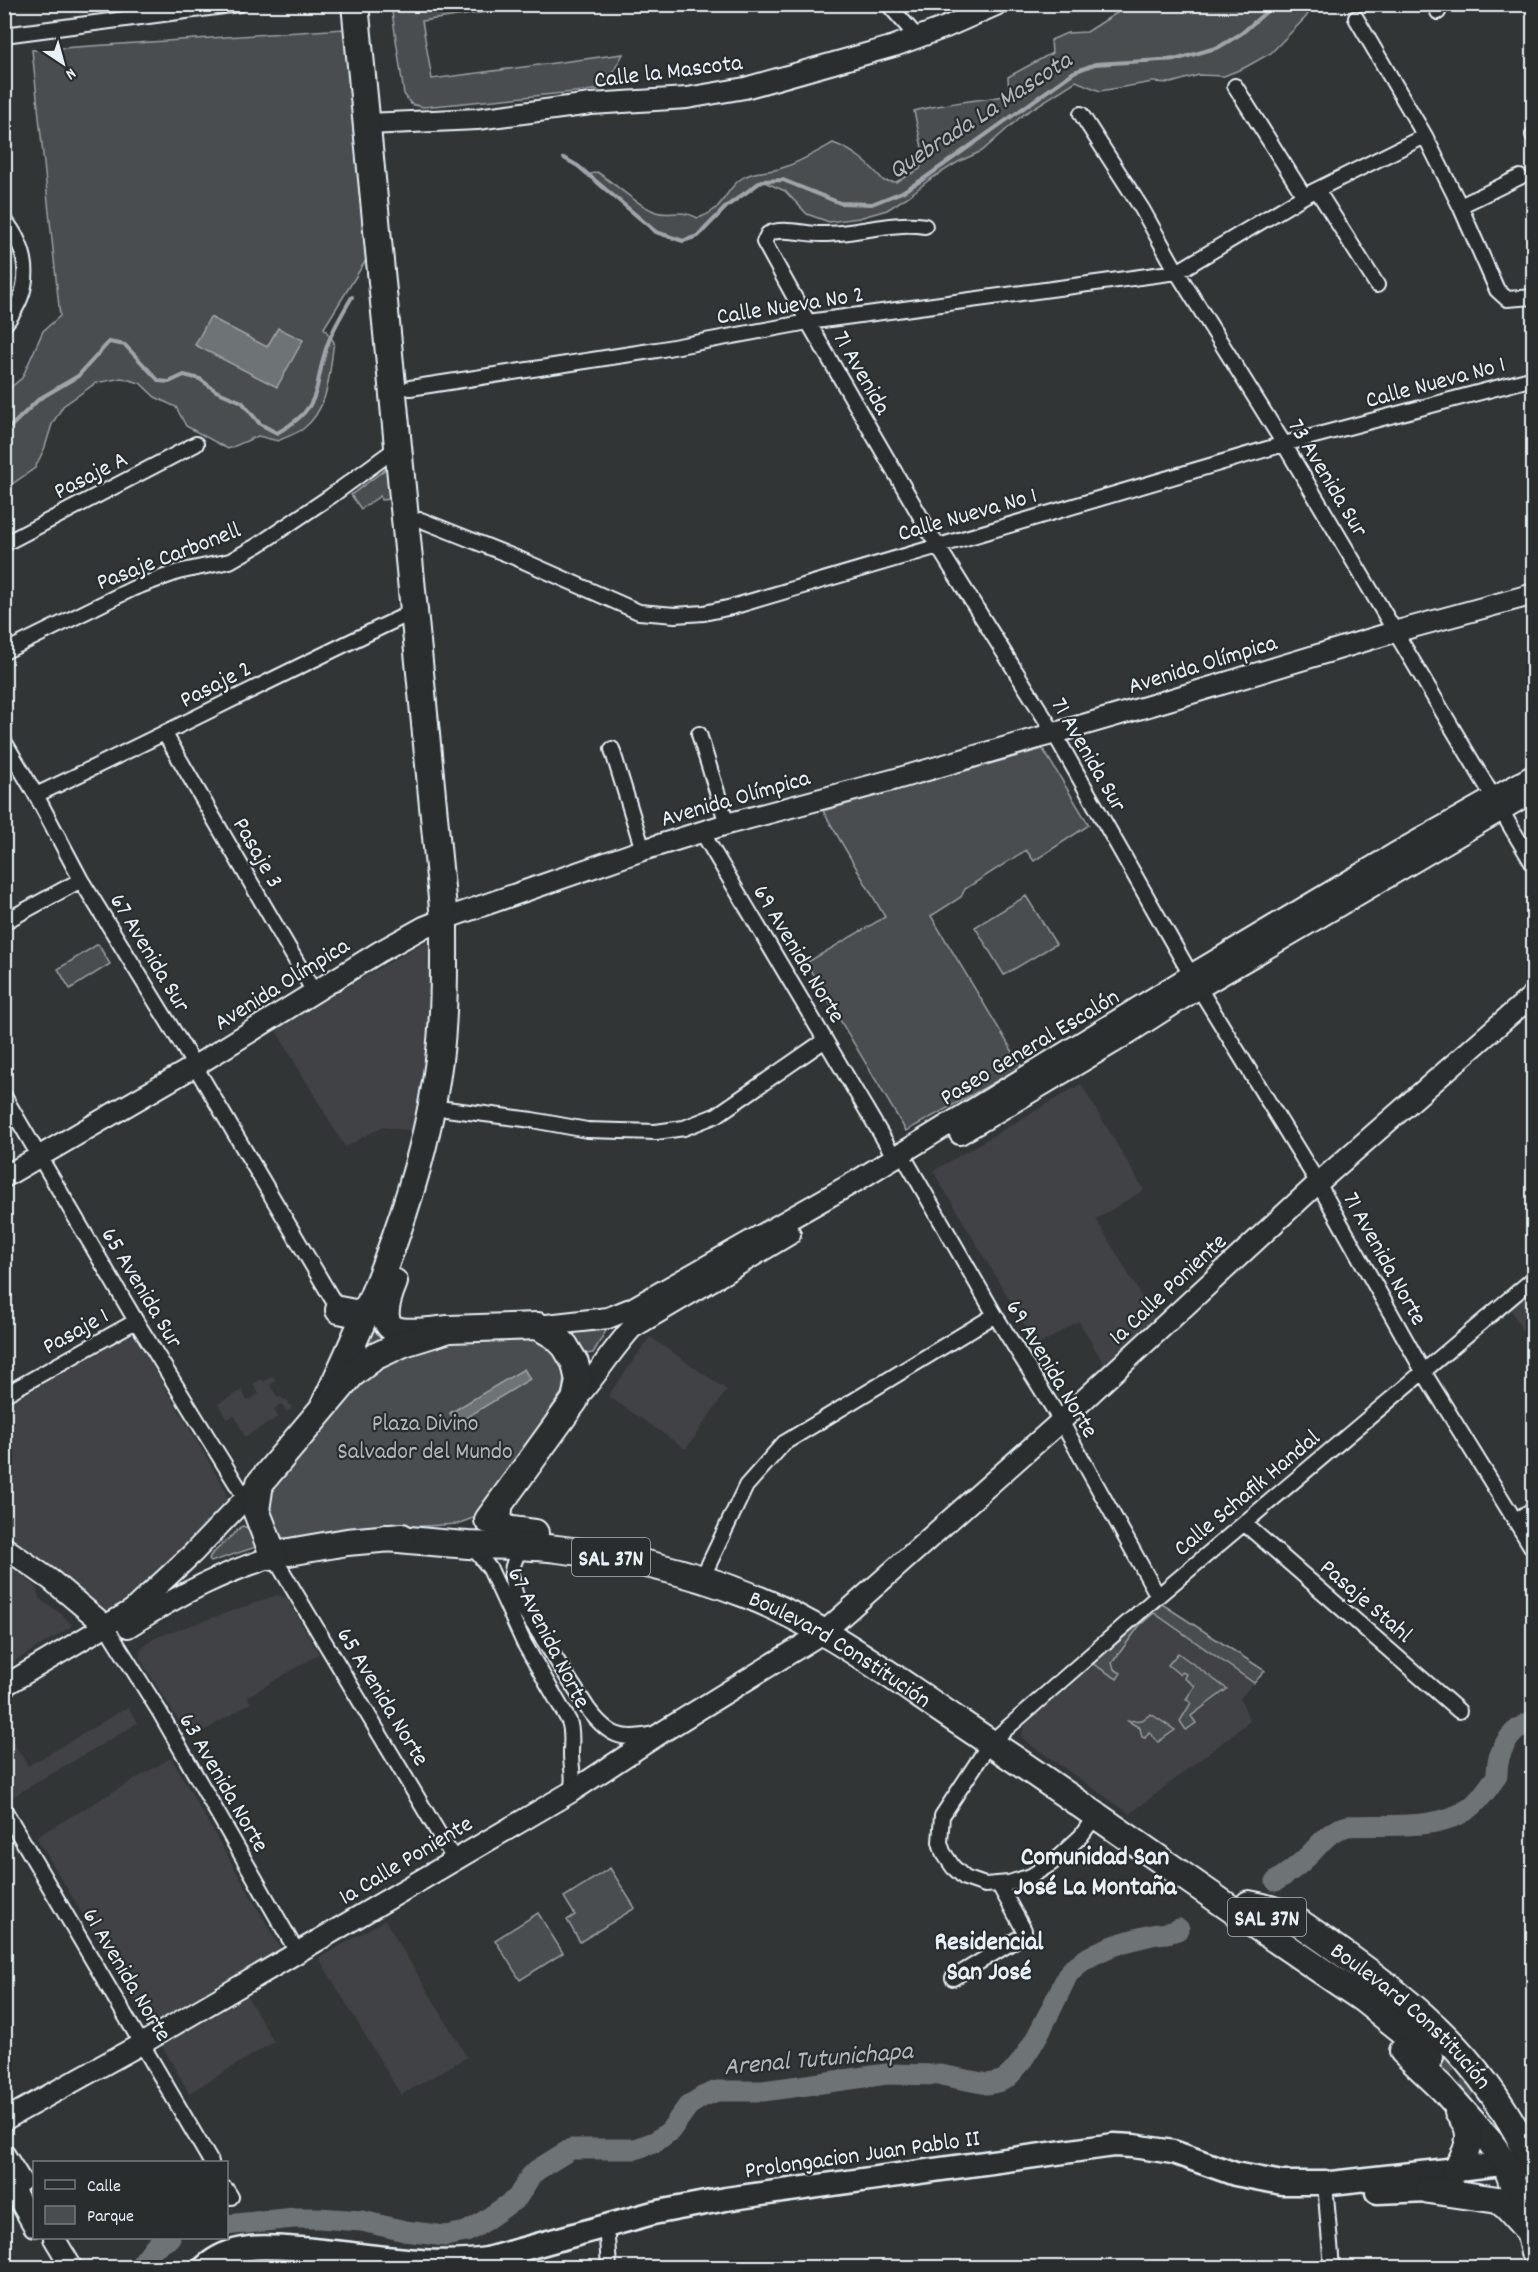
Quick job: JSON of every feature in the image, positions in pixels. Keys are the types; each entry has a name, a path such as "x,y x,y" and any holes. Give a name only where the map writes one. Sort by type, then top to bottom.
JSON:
{"highway":[{"path":"355,4 376,123 410,388 452,916 458,1020 446,1109 421,1210 384,1309 387,1323 400,1331 538,1326 555,1336 565,1346 575,1363 579,1381 575,1400"},
{"path":"324,1406 367,1312 418,1163 434,1094 452,916 414,608 398,447 376,123 372,4"},
{"path":"339,1310 354,1313 367,1312"},
{"path":"282,1554 256,1510 253,1491 351,1375 374,1357 404,1343 449,1329"},
{"name":"SAL 37N","path":"282,1554 385,1538 475,1531 485,1524 499,1508 575,1400"},
{"name":"Boulevard Constitución","path":"499,1508 498,1523 504,1529 603,1542 707,1568 787,1596 1242,1908 1250,1931 1270,1949 1377,2027 1443,2089 1489,2140 1526,2163"},
{"name":"Boulevard Constitución","path":"385,1538 471,1545 522,1546 589,1553 644,1564 687,1576 744,1594 831,1627"},
{"name":"Boulevard Constitución","path":"995,1739 1096,1815 1242,1908 1299,1940 1382,1995 1417,2023 1435,2052"},
{"name":"Boulevard Constitución","path":"1242,1908 1266,1906 1300,1923 1395,1990 1463,2055 1513,2122 1526,2163 1531,2242"},
{"path":"1443,2089 1468,2129 1468,2146 1462,2161 1455,2170"},
{"path":"1429,2190 1498,2200 1507,2207 1531,2242"}],"main road":[{"name":"Prolongacion Juan Pablo II","path":"204,2268 213,2260 234,2251 251,2248 324,2251 430,2261 487,2259 653,2213 726,2199 1114,2145 1173,2152 1235,2174 1282,2182 1331,2183 1526,2163"},
{"name":"Prolongacion Juan Pablo II","path":"502,2268 654,2226 751,2206 875,2192 1099,2157 1123,2156 1147,2160 1189,2171 1221,2183 1287,2196 1429,2190 1526,2163"},
{"path":"230,2268 261,2260 356,2268"}],"street":[{"path":"4,35 239,4"},
{"path":"888,4 917,37"},
{"name":"Calle la Mascota","path":"376,123 477,119 591,104 712,95 790,77 917,37 966,20 998,4"},
{"path":"1356,18 1425,136 1460,206 1497,290 1507,299 1533,297"},
{"path":"1234,86 1304,196"},
{"name":"73 Avenida Sur","path":"1081,114 1142,209 1177,272 1284,444 1533,866"},
{"path":"1177,272 1304,196 1425,136"},
{"path":"1460,206 1520,177"},
{"path":"1317,190 1377,285"},
{"path":"4,219 22,245 27,268 23,292 15,312 4,325"},
{"name":"71 Avenida","path":"925,226 905,223 841,234 806,234 777,230 768,234 764,239 767,249 808,322 937,545"},
{"name":"Calle Nueva No 2","path":"410,388 657,350 808,322 1177,272"},
{"name":"Calle Nueva No 1","path":"421,520 519,559 639,612 675,615 704,612 732,607 1284,444 1533,378"},
{"name":"Pasaje A","path":"4,544 196,444"},
{"name":"Pasaje Carbonell","path":"4,652 134,588 178,572 230,561 331,496 398,447"},
{"name":"71 Avenida Sur","path":"937,545 1053,733 1195,982"},
{"name":"Avenida Olímpica","path":"4,1177 195,1066 397,942 452,916 643,850 727,824 896,780 1394,632 1533,594"},
{"name":"Pasaje 2","path":"36,795 165,734 286,671 402,617 414,608"},
{"name":"Pasaje 3","path":"165,734 314,992"},
{"path":"699,734 727,824"},
{"name":"67 Avenida Sur","path":"4,741 36,795 81,880 195,1066 356,1339"},
{"path":"612,749 643,850"},
{"name":"Paseo General Escalón","path":"538,1326 598,1320 621,1314 1070,1069 1195,982 1497,804 1533,775"},
{"name":"Paseo General Escalón","path":"1497,804 1533,790"},
{"name":"69 Avenida Norte","path":"702,832 825,1040 1061,1421 1158,1596"},
{"path":"4,922 81,880"},
{"name":"71 Avenida Norte","path":"1195,982 1318,1183 1424,1371 1533,1551"},
{"name":"1a Calle Poniente","path":"4,2120 142,2043 571,1792 831,1627 1061,1421 1318,1183 1533,994"},
{"path":"446,1109 587,1130 656,1132 684,1128 717,1115 825,1040"},
{"name":"65 Avenida Sur","path":"4,1096 136,1321 253,1491"},
{"name":"Paseo General Escalón","path":"575,1400 592,1381 617,1343 632,1328 901,1161"},
{"name":"Calle Schafik Handal","path":"999,1885 980,1883 958,1873 943,1852 940,1842 942,1816 995,1739 1158,1596 1533,1278"},
{"path":"707,1568 746,1486 784,1443 995,1315"},
{"name":"Pasaje 1","path":"4,1395 136,1321"},
{"path":"4,1700 109,1631 145,1599 253,1491"},
{"path":"1515,1520 1533,1509"},
{"name":"Pasaje Stahl","path":"1245,1524 1459,1711"},
{"name":"67 Avenida Norte","path":"471,1545 490,1569 524,1643 570,1721 571,1755 575,1780 571,1792"},
{"name":"67 Avenida Norte","path":"522,1546 511,1568 517,1599 600,1726 619,1736 636,1738 664,1731"},
{"path":"4,1547 51,1581 109,1631"},
{"path":"4,1686 189,1590 226,1573 282,1554"},
{"name":"65 Avenida Norte","path":"282,1554 454,1859"},
{"name":"63 Avenida Norte","path":"109,1631 159,1711 297,1952"},
{"name":"61 Avenida Norte","path":"4,1809 211,2161"},
{"path":"953,1978 1024,1935 1024,1930 999,1885 1031,1876 1052,1863 1081,1836 1096,1815"},
{"path":"4,2154 33,2202"},
{"path":"4,2173 33,2224"},
{"path":"1326,2195 1332,2268"},
{"path":"607,2238 609,2268"},
{"path":"42,2239 58,2268"},
{"path":"55,2239 72,2268"}],"shaded area":[{"path":"210,317 267,347 278,328 303,340 277,387 195,345"},
{"path":"432,940 437,943 422,1132 382,1127 345,1147 275,1029 426,941"},
{"path":"1081,1084 1144,1190 1096,1219 1158,1324 1108,1371 1079,1321 1037,1346 933,1171"},
{"path":"1533,1283 1533,1349 1508,1305"},
{"path":"128,1334 133,1335 137,1340 225,1489 227,1498 189,1545 117,1606 106,1610 99,1608 5,1542 4,1406"},
{"path":"650,1337 727,1390 686,1449 608,1396"},
{"path":"524,1369 530,1379 456,1424 450,1413"},
{"path":"273,1376 276,1381 270,1385 278,1398 286,1399 292,1408 287,1412 281,1404 274,1409 278,1417 245,1437 234,1415 227,1419 218,1404 242,1390 247,1401 259,1394 253,1384 262,1379 264,1382"},
{"path":"5,1561 35,1586 40,1599 63,1615 71,1627 5,1667"},
{"path":"277,1595 287,1598 319,1654 247,1697 251,1703 190,1739 140,1659 142,1648 149,1641 160,1636"},
{"path":"1162,1604 1265,1671 1240,1698 1250,1721 1130,1814 1028,1743 1023,1738 1022,1732 1026,1722"},
{"path":"128,1707 138,1723 12,1797 5,1783 5,1740 10,1737 28,1766"},
{"path":"171,1758 281,1949 153,2022 144,2016 36,1837"},
{"path":"385,1920 467,2057 401,2095 319,1958"},
{"path":"246,1994 274,2042 189,2093 162,2046 163,2043"}],"green space":[{"path":"503,4 515,8 422,21 432,79 623,54 604,89 423,107 411,104 404,94 391,5"},
{"path":"1136,4 1314,5 1306,17 1271,53 1224,76 1199,75 1171,83 1153,82 1100,91 1076,81 1024,114 982,151 958,162 929,180 887,210 859,218 829,222 807,214 785,191 762,181 727,206 698,236 683,241 656,232 588,175 597,172 633,199 656,212 680,213 698,218 713,211 743,177 789,166 833,143 861,158 884,181 896,182 920,169 924,157 914,111 1009,95 1008,77 1052,53 1051,40 1067,33 1087,32"},
{"path":"344,29 366,260 324,328 334,342 327,389 319,411 312,421 300,431 278,441 258,436 228,449 186,426 176,407 155,397 140,383 122,378 96,383 63,406 52,424 35,468 5,489 5,392 22,378 43,331 60,316 32,50"},
{"path":"387,468 394,469 400,498 381,500 380,496 361,509 351,495"},
{"path":"1043,749 1089,825 1034,861 1026,850 965,889 961,897 931,916 1022,1067 906,1131 806,963 885,917 823,811"},
{"path":"1026,896 1056,944 1004,975 975,927"},
{"path":"98,944 110,964 70,989 58,969"},
{"path":"374,1311 394,1338 358,1355"},
{"path":"607,1329 593,1353 586,1354 574,1335 576,1331"},
{"name":"Plaza Divino Salvador del Mundo","path":"515,1332 549,1341 565,1370 562,1392 485,1506 473,1518 457,1524 377,1529 292,1541 279,1536 269,1523 269,1492 348,1385 398,1349"},
{"path":"242,1526 248,1528 257,1541 256,1547 211,1562 210,1556"},
{"path":"1162,1604 1265,1671 1254,1683 1154,1613 1140,1625 1112,1663 1114,1669 1121,1673 1117,1679 1093,1664"},
{"path":"1178,1653 1227,1689 1191,1716 1196,1723 1186,1730 1180,1721 1191,1703 1186,1699 1195,1686 1184,1678 1186,1674 1182,1672 1180,1675 1168,1665"},
{"path":"1151,1714 1175,1730 1158,1742 1149,1732 1145,1738 1142,1737 1140,1728 1128,1721 1142,1720"},
{"path":"610,1868 635,1908 580,1942 567,1920 575,1915 564,1897"},
{"path":"538,1913 563,1953 520,1980 495,1940"}],"waterway":[{"name":"Quebrada La Mascota","path":"564,158 578,166 656,232 683,241 698,236 727,206 762,181 783,180 840,203 872,204 902,192 925,178 1074,72 1095,64 1178,59 1219,47 1242,33 1275,4"},
{"name":"Quebrada La Mascota","path":"4,433 39,399 78,376 109,342 125,345 159,381 169,382 184,375 200,379 216,391 242,402 260,424 277,433 293,423 310,404 315,394 328,343 352,297"},
{"name":"Arenal Tutunichapa","path":"1276,1881 1299,1864 1330,1834 1341,1828 1428,1823 1443,1820 1470,1808 1497,1776 1499,1758 1511,1735 1525,1724 1534,1721"},
{"name":"Arenal Tutunichapa","path":"228,2225 294,2218 319,2218 362,2221 405,2231 445,2236 466,2232 477,2226 517,2198 537,2170 571,2149 635,2149 655,2142 670,2131 688,2106 717,2091 763,2091 887,2074 941,2075 987,2084 999,2082 1014,2071 1023,2059 1068,1974 1075,1967 1095,1954 1118,1944 1179,1929"},
{"name":"Arenal Tutunichapa","path":"138,2268 154,2247 168,2239"}],"tunnel":[{"path":"1430,2057 1467,2100"},
{"path":"1516,2148 1534,2186"}],"district":[{"name":"Comunidad San José La Montaña","path":"1095,1870"},
{"name":"Residencial San José","path":"989,1954"}]}
